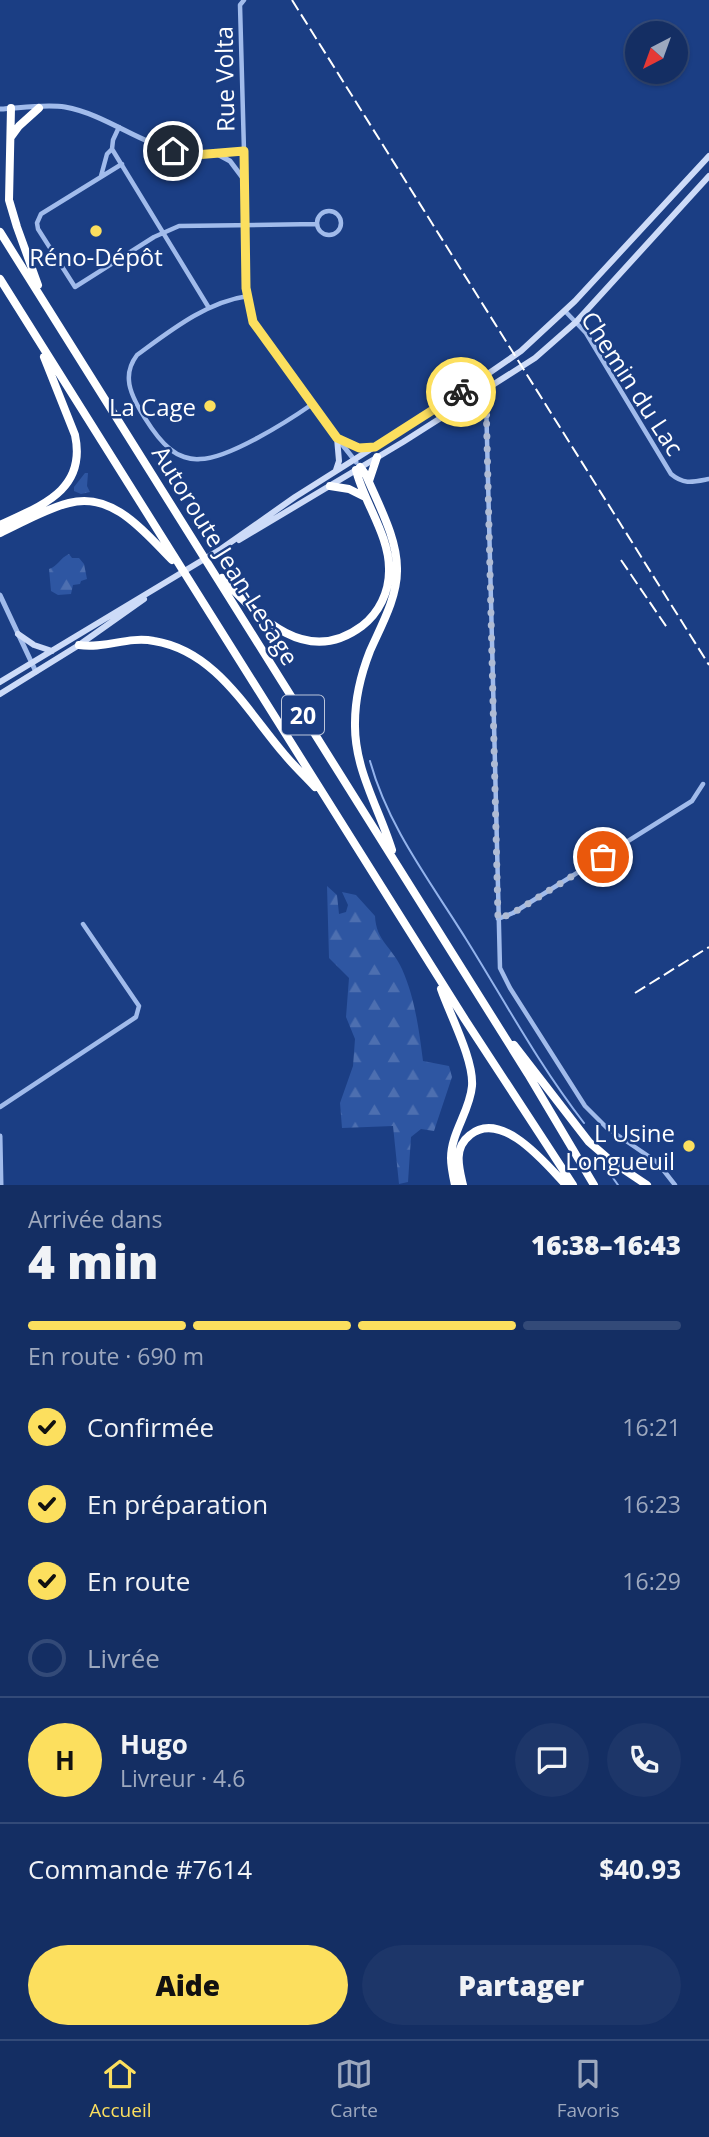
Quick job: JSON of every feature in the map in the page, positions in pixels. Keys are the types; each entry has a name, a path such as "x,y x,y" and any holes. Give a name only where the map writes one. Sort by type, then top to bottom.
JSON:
{"highway":[{"path":"11,108 9,200 42,298"},
{"path":"11,138 19,126 39,108"},
{"name":"Autoroute Jean-Lesage","path":"0,232 396,863 594,1185"},
{"name":"Autoroute Jean-Lesage","path":"0,279 435,973 573,1185"},
{"path":"0,525 56,497 68,482 75,463 74,432 35,335"},
{"path":"369,481 377,457"},
{"path":"210,566 257,614 289,635 316,641 334,639 363,625 384,598 389,573 385,548 365,497 357,466"},
{"path":"357,466 369,481 394,547 397,571 391,600 361,678 355,731 364,778 383,821 396,863"},
{"path":"330,485 346,488 365,497"},
{"path":"0,533 66,503 97,502 115,510 137,526 185,574"},
{"path":"79,645 90,647 125,640 149,640 174,646 194,655 223,678 285,755 327,800"},
{"path":"435,973 469,1062 472,1077 471,1095 452,1151 455,1185"},
{"path":"496,1024 524,1056 583,1136 608,1159 647,1185"},
{"path":"463,1185 458,1162 460,1147 470,1135 485,1128 502,1130 520,1141 566,1185"}],"main road":[{"path":"221,549 255,532 330,485 357,466 375,447 477,382 526,347 565,311 709,156"},
{"path":"0,682 221,549 336,471 377,457 528,364 576,322 709,176"},
{"path":"463,405 486,415"},
{"path":"336,471 339,461 337,438 359,448 375,447"},
{"path":"0,694 79,645 168,582"},
{"path":"18,634 34,645 52,651"}],"street":[{"name":"Rue Volta","path":"244,0 240,5 246,226 248,296 253,322 357,466"},
{"path":"0,109 64,107 97,116 173,151 195,155 244,151"},
{"path":"119,127 113,139 113,149 209,308"},
{"path":"100,177 107,154 113,149"},
{"path":"214,153 229,161 245,181"},
{"path":"122,164 41,214 37,223 38,229 75,287 163,232 179,226 317,224"},
{"path":"329,211 338,215 341,224 335,233 327,235 320,231 317,224 322,214 329,211"},
{"path":"248,296 231,299 209,308 137,355 132,362 129,380 131,390 154,430 170,450 191,459 215,457 262,435 311,405"},
{"name":"Chemin du Lac","path":"565,311 586,333 671,474 680,481 690,483 709,479"},
{"path":"477,382 484,392 486,415 498,961 503,976 578,1097 607,1128 657,1162 675,1185"},
{"path":"0,595 36,672"},
{"path":"498,919 513,913 692,801 703,784"},
{"path":"0,1107 136,1017 139,1006 83,924"},
{"path":"0,1136 1,1185"}],"green space":[{"path":"85,473 88,473 87,486 90,492 81,494 74,491 74,487"},
{"path":"69,554 72,558 79,558 84,564 87,579 73,585 71,594 58,595 51,591 49,569"},
{"path":"327,886 337,895 339,914 346,912 348,905 342,892 356,895 375,916 378,932 398,962 410,991 423,1061 449,1066 452,1077 434,1131 421,1129 411,1137 408,1182 399,1184 393,1126 342,1128 340,1103 353,1066 355,1039 346,1017 349,978 329,958"}],"waterway":[{"path":"370,761 388,808 411,853 537,1055 584,1123"},
{"path":"606,1168 618,1185"}],"railway":[{"path":"292,0 709,665"},
{"path":"621,560 668,629"},
{"path":"635,993 709,947"}],"way so far":[{"path":"461,392 477,382 486,398 498,919 513,913 603,857"}],"place":[{"name":"Réno-Dépôt","path":"96,231"},
{"name":"La Cage","path":"210,406"},
{"name":"L'Usine Longueuil","path":"689,1146"}],"route":[{"path":"173,151 195,155 244,151 246,288 253,322 337,438 359,448 375,447 461,392"}]}
